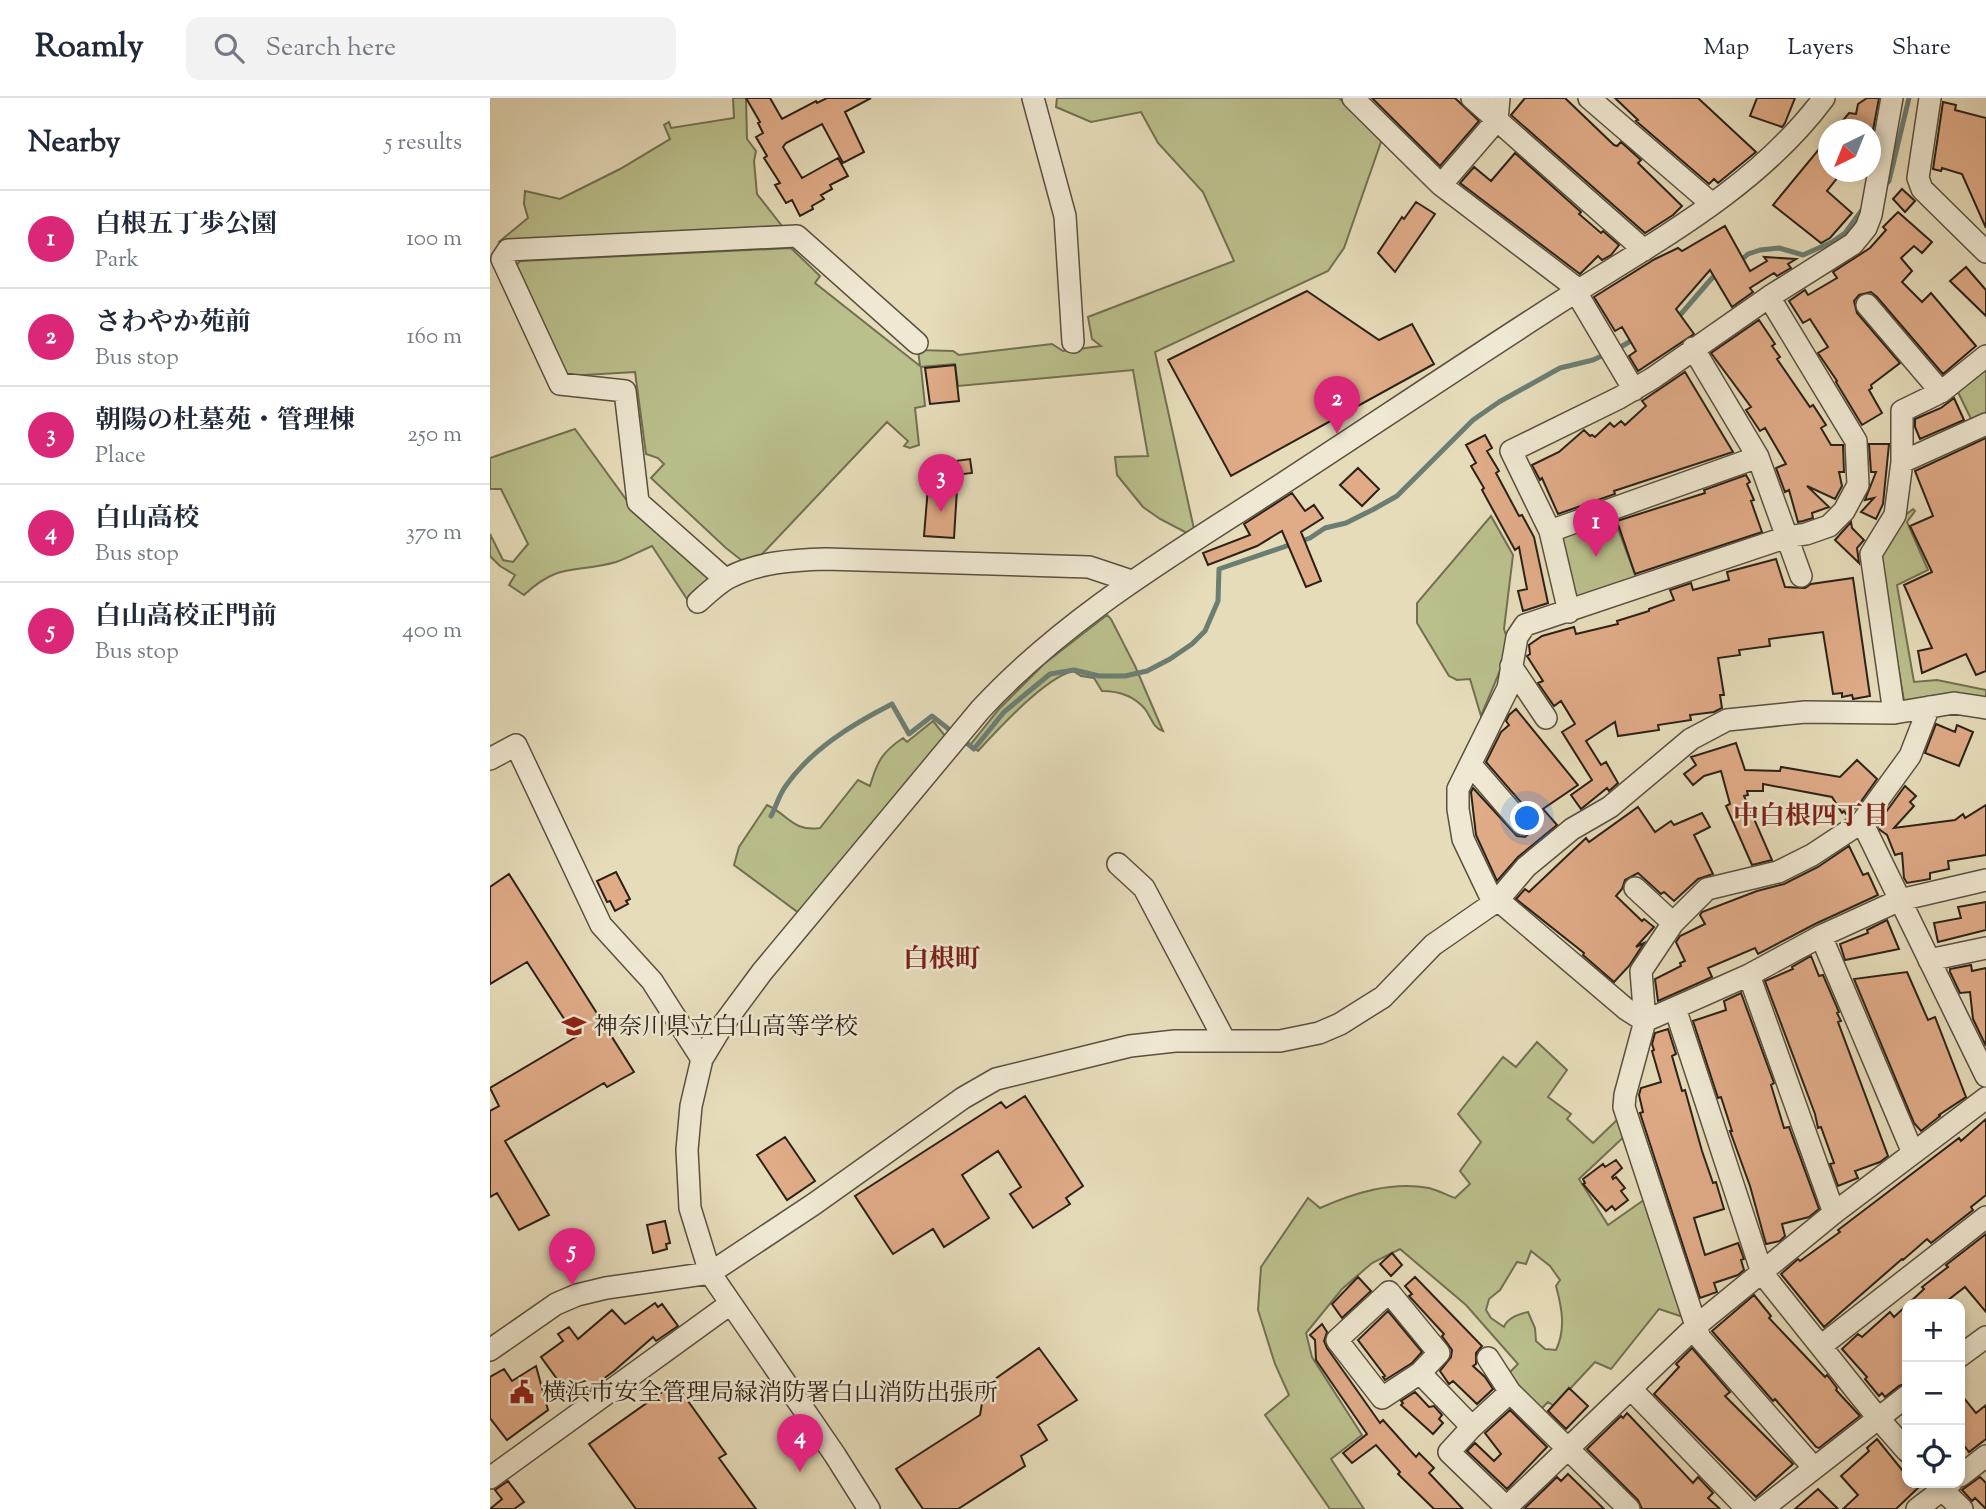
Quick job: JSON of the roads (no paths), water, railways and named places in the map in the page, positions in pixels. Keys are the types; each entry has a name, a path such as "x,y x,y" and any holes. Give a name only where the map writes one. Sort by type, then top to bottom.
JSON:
{"street":[{"path":"1033,98 1065,216 1073,342"},
{"path":"1353,98 1441,184 1578,291 1634,390"},
{"path":"1472,98 1643,250"},
{"path":"1441,184 1497,120 1499,98"},
{"path":"1589,98 1712,204"},
{"path":"858,1504 835,1455 710,1273 690,1208 687,1150 691,1107 702,1059 722,1026 762,972 980,710 1012,675 1048,644 1131,581 1712,204 1763,166 1797,132 1824,98"},
{"path":"1569,612 1550,531 1511,451 1634,390 1769,297 1853,244 1866,228 1871,215 1892,98"},
{"path":"1930,98 1918,178 1922,188 1986,252"},
{"path":"726,579 638,502 625,391 560,384 502,259 508,250 797,236 918,343"},
{"path":"1645,1021 1626,1009 1495,901 1463,839 1459,824 1458,789 1508,688 1517,637 1525,625 1787,537 1829,526 1844,511 1858,485 1856,441 1769,297"},
{"path":"1867,305 1941,391"},
{"path":"1693,348 1758,457 1801,576"},
{"path":"1894,713 1871,554 1895,515 1902,462 1902,411 1941,391 1986,356"},
{"path":"1902,462 1986,424"},
{"path":"1550,531 1758,457"},
{"path":"698,602 726,579 771,564 826,559 1089,567 1131,581"},
{"path":"1511,666 1546,718"},
{"path":"490,1350 556,1304 577,1295 710,1273 814,1204 963,1098 996,1079 1130,1046 1175,1041 1280,1041 1319,1032 1339,1024 1383,996 1433,945 1495,901 1526,867 1572,829 1610,807 1691,739 1727,720 1805,712 1894,713 1954,703 1986,708"},
{"path":"1814,1468 1700,1338 1624,1107 1645,1021 1640,971 1673,923 1707,889 1778,872 1812,855 1863,822 1910,756 1929,707"},
{"path":"490,759 516,745 601,925 652,982 702,1059"},
{"path":"1471,765 1522,824"},
{"path":"1863,822 1929,960 1978,1043 1986,1076"},
{"path":"1118,864 1144,888 1225,1041"},
{"path":"1645,1021 1749,975 1821,936 1900,900 1986,880"},
{"path":"1635,888 1673,923"},
{"path":"1821,936 1913,1153"},
{"path":"1929,960 1986,948"},
{"path":"1749,975 1834,1213"},
{"path":"1675,1008 1762,1273 1902,1445"},
{"path":"1510,1392 1449,1452 1507,1508 1696,1326 1834,1213 1986,1098"},
{"path":"1821,1346 1986,1216"},
{"path":"1388,1292 1439,1353 1420,1373 1382,1398 1337,1340 1388,1292"},
{"path":"494,1468 730,1304"},
{"path":"1965,1352 1986,1337"},
{"path":"1488,1358 1510,1392 1629,1509"},
{"path":"1420,1373 1472,1427"},
{"path":"1631,1389 1747,1509"},
{"path":"1762,1509 1902,1400"},
{"path":"1965,1472 1986,1456"},
{"path":"1917,1509 1940,1488"},
{"path":"1945,1488 1962,1509"}],"waterway":[{"path":"1884,186 1889,181 1909,98"},
{"path":"1738,263 1748,254 1760,250 1779,248 1803,255 1832,242 1845,233 1865,206"},
{"path":"1675,316 1681,314 1717,275"},
{"path":"1617,349 1636,338"},
{"path":"963,740 974,749 1004,712 1050,674 1074,670 1099,676 1125,676 1147,671 1170,659 1205,631 1218,601 1219,569 1310,538 1325,528 1346,523 1374,509 1397,496 1473,420 1499,402 1560,368 1593,360 1608,353"},
{"path":"771,816 783,790 807,761 848,729 892,704 909,734 932,716 955,734"}],"place":[{"name":"さわやか苑前","path":"1337,434"},
{"name":"朝陽の杜墓苑・管理棟","path":"941,512"},
{"name":"白根五丁歩公園","path":"1596,557"},
{"name":"神奈川県立白山高等学校","path":"574,1026"},
{"name":"白山高校正門前","path":"572,1286"},
{"name":"横浜市安全管理局緑消防署白山消防出張所","path":"522,1392"},
{"name":"白山高校","path":"800,1472"}],"district":[{"name":"中白根四丁目","path":"1811,815"},
{"name":"白根町","path":"942,958"}]}
